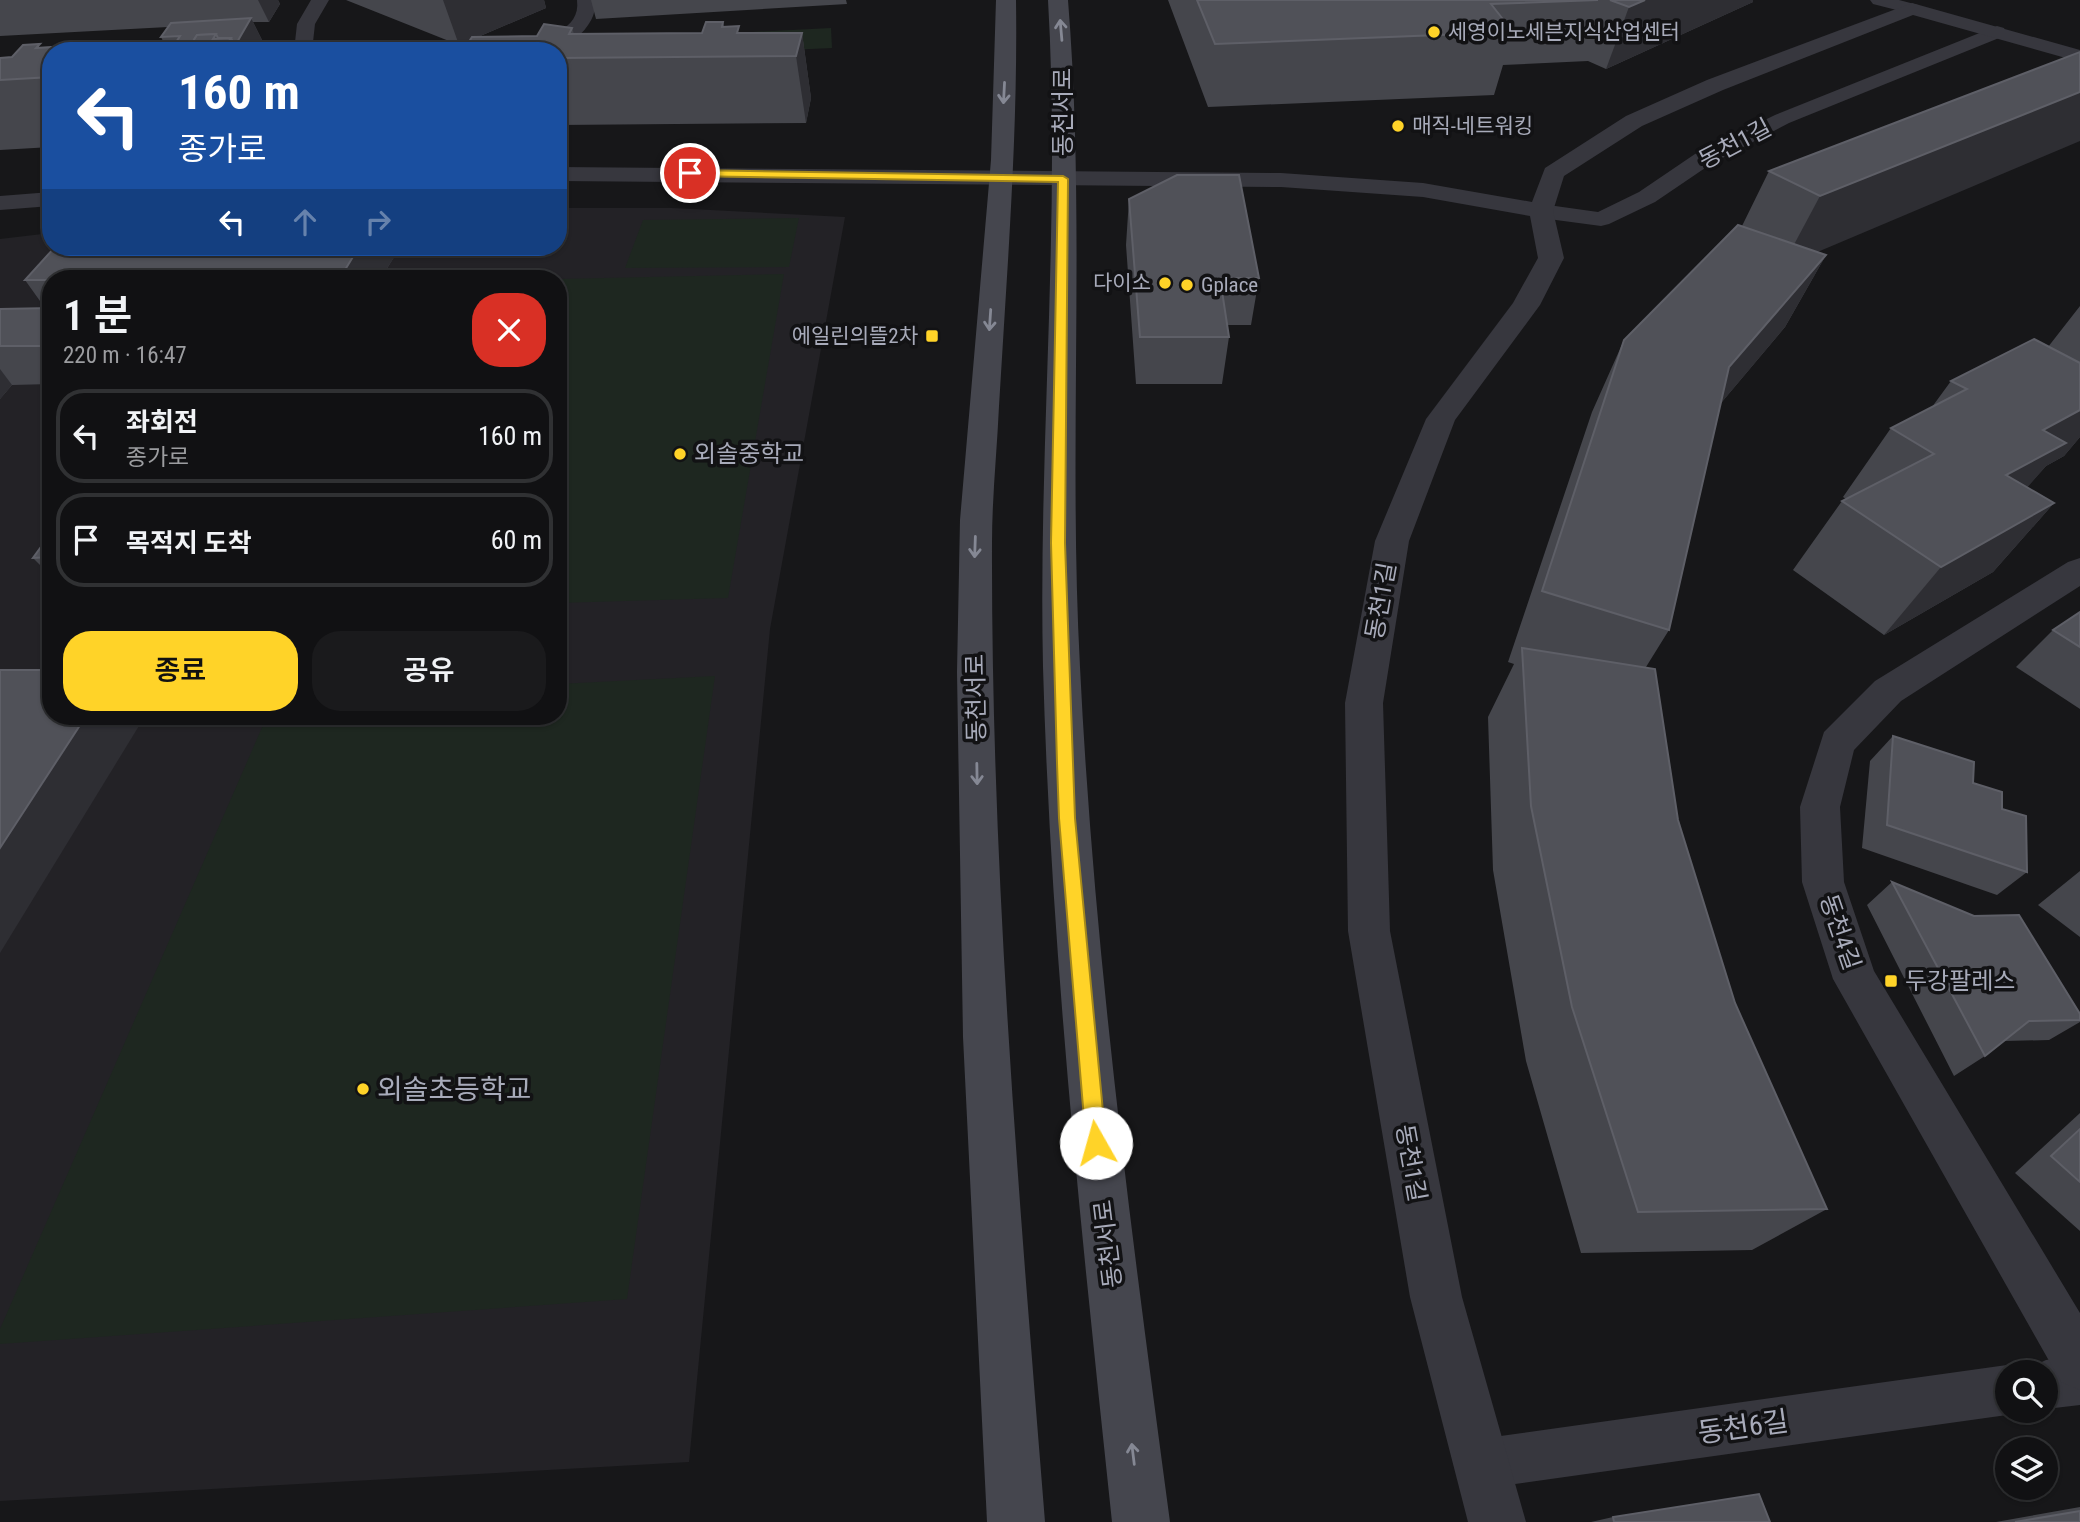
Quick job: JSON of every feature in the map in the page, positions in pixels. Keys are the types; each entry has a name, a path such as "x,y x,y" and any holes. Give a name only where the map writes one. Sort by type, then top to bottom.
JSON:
{"main road":[{"name":"동천서로","path":"1006,0 1007,49 1000,178 975,547 977,781 990,1127 1016,1522"},
{"name":"동천서로","path":"1058,0 1063,51 1058,543 1067,818 1092,1116 1141,1522"}],"street":[{"path":"567,174 1352,183 1423,190 1541,211 1553,173 1634,121 1715,85 1912,9 2080,56"},
{"path":"0,204 42,200"},
{"name":"동천1길","path":"1497,1522 1479,1464 1436,1297 1368,931 1364,703 1392,541 1441,419 1526,305 1551,258 1541,211"},
{"name":"동천4길","path":"2080,570 1888,691 1837,743 1819,807 1823,882 1855,979 2080,1363"}],"lane":[{"path":"302,42 302,35 311,10 320,0"},
{"path":"555,42 584,19 588,5 586,0"},
{"path":"1879,0 1912,9"},
{"name":"동천1길","path":"1541,211 1601,219 1647,197 1703,159 1782,119 1997,32"},
{"path":"2058,1383 2080,1380"},
{"name":"동천6길","path":"1479,1464 1995,1393"}],"shaded area":[{"path":"831,28 832,48 749,52 751,32"},
{"name":"외솔초등학교","path":"567,208 672,208 845,217 770,629 689,1462 0,1501 0,239 42,234 42,256 567,256"},
{"path":"799,218 789,267 625,268 643,220"},
{"path":"784,274 728,598 567,603 567,279"},
{"path":"715,676 627,1299 0,1344 0,1329 263,725 567,725 567,684"}],"building":[{"path":"1197,0 1598,0 1491,4 1513,32 1215,44"},
{"path":"1610,0 1645,0 1629,7"},
{"path":"251,18 237,42 233,42 231,38 218,38 216,34 197,35 193,42 176,42 180,36 161,37 171,23"},
{"path":"706,22 723,22 722,27 739,26 737,33 802,33 796,56 567,58 567,42 469,42 472,37 537,36 544,24 572,28 569,34 702,33"},
{"path":"216,34 213,39 231,38 228,42 193,42 197,35"},
{"path":"40,44 36,48 42,48 42,78 0,80 0,58 12,57 23,45"},
{"path":"2080,52 2080,92 1820,196 1769,171"},
{"name":"Gplace","path":"1177,175 1239,175 1259,278 1220,278 1229,337 1140,337 1129,199"},
{"path":"1738,225 1826,255 1729,367 1669,630 1542,591 1624,340"},
{"path":"47,256 353,256 345,270 42,270 42,280 25,280"},
{"path":"42,308 42,346 0,346 0,309"},
{"path":"2034,339 2080,363 2080,410 2043,430 2066,443 2006,475 2054,503 1941,567 1842,501 1934,454 1891,428 1967,389 1951,381"},
{"path":"42,546 42,558 33,558"},
{"path":"2080,612 2080,647 2053,630"},
{"path":"1522,648 1655,669 1678,820 1735,1003 1827,1209 1638,1212 1572,1007 1531,806"},
{"path":"0,670 42,670 42,725 80,725 0,848"},
{"path":"1893,736 1974,762 1973,783 2002,792 2002,809 2026,816 2027,872 1887,825"},
{"path":"1892,882 1974,916 2019,915 2080,1014 2080,1020 2029,1021 1985,1056"},
{"path":"2080,1129 2080,1182 2051,1156"},
{"path":"1759,1494 1770,1522 1614,1522 1613,1517"},
{"path":"2080,1511 2080,1522 2015,1522"}],"place":[{"name":"세영이노세븐지식산업센터","path":"1434,32"},
{"name":"매직-네트워킹","path":"1398,126"},
{"name":"다이소","path":"1165,283"},
{"name":"Gplace","path":"1187,285"},
{"name":"에일린의뜰2차","path":"932,336"},
{"name":"외솔중학교","path":"680,454"},
{"name":"두강팔레스","path":"1891,981"},
{"name":"외솔초등학교","path":"363,1089"}],"route":[{"path":"690,173 1063,179 1058,543 1065,763 1067,818 1096,1143"}]}
